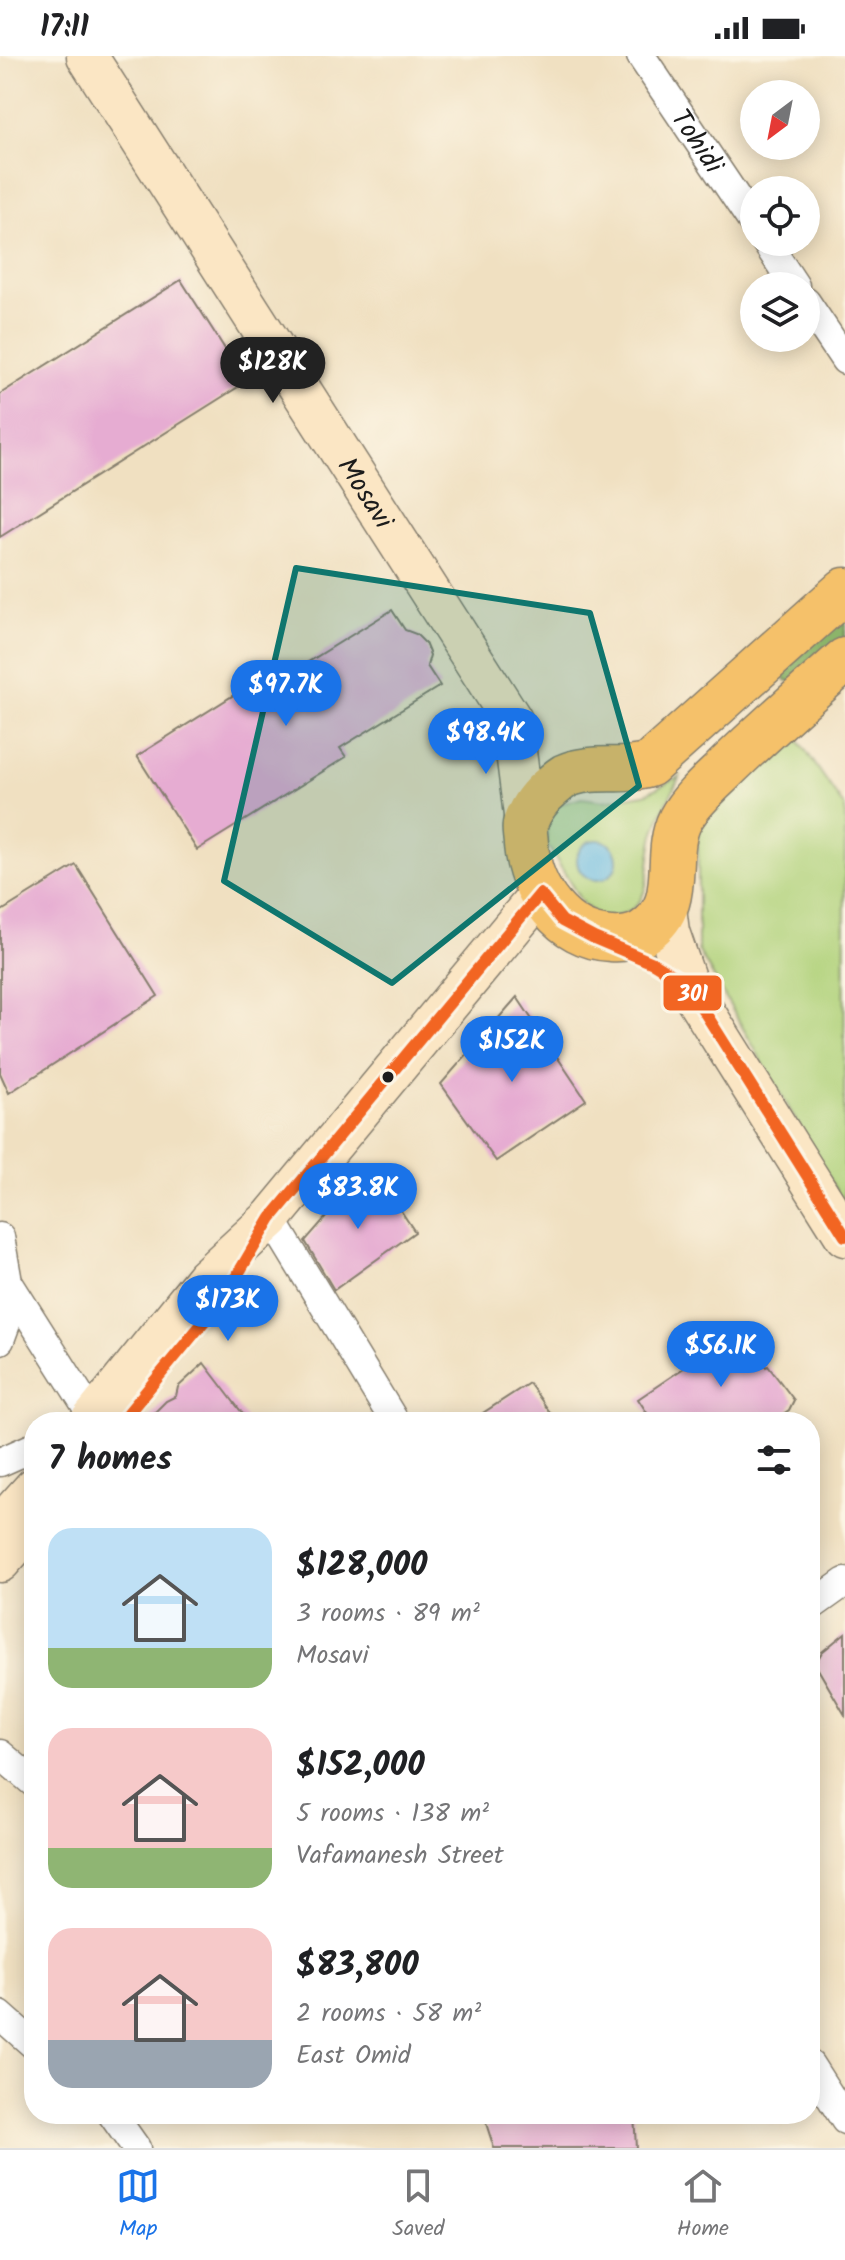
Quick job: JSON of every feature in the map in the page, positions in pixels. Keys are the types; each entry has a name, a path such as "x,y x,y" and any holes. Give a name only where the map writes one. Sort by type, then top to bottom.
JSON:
{"main road":[{"name":"Mosavi","path":"87,56 512,720 525,823"},
{"path":"687,984 653,963 562,921 540,894 528,862 525,823 540,796 565,776 594,770 632,770 649,765 845,590"},
{"path":"845,660 733,760 680,821 666,908 669,932 687,984 845,1236"},
{"path":"104,1412 206,1278 271,1218 540,894"},
{"path":"594,938 622,940 645,931 666,908"},
{"path":"0,1526 24,1504"},
{"path":"0,1562 24,1504"}],"street":[{"name":"Tohidi","path":"641,56 740,203"},
{"path":"820,323 845,360"},
{"path":"271,1218 389,1412"},
{"path":"0,1237 8,1318 0,1340"},
{"path":"4,1279 91,1412"},
{"path":"0,1462 24,1451"},
{"path":"820,1600 845,1582"},
{"path":"0,1754 24,1774"},
{"path":"0,2015 24,2036"},
{"path":"820,2081 845,2120"},
{"path":"117,2124 127,2146"}],"highlighted area":[{"path":"296,568 590,613 639,786 392,983 224,881"}],"green space":[{"path":"845,611 845,638 800,679 792,682 785,680 782,673"},
{"path":"795,735 845,808 844,1204 698,950 698,823"},
{"path":"680,776 656,828 647,879 639,902 618,916 600,918 583,904 547,844 547,823 557,805 582,798 603,801 645,794"}],"water":[{"path":"597,840 611,846 617,860 611,874 597,880 583,874 577,860 583,846"}],"building":[{"path":"181,280 246,382 0,537 0,394"},
{"path":"392,610 405,630 416,634 425,643 430,655 427,666 440,686 340,748 346,757 197,850 137,756 286,662 292,672"},
{"path":"76,865 158,996 9,1093 0,1073 0,912"},
{"path":"517,997 586,1100 496,1161 441,1084"},
{"path":"371,1166 415,1232 334,1290 305,1241"},
{"path":"744,1331 766,1367 794,1400 789,1410 646,1412 638,1399 734,1334"},
{"path":"204,1363 241,1412 155,1412 176,1396 178,1387"},
{"path":"529,1383 550,1412 484,1412"},
{"path":"845,1633 845,1715 820,1672 822,1652"},
{"path":"486,2124 635,2124 636,2148 494,2148"}],"transit line":[{"name":"301","path":"129,1412 225,1296 271,1218 540,894 562,921 653,963 687,984 845,1236"}]}
